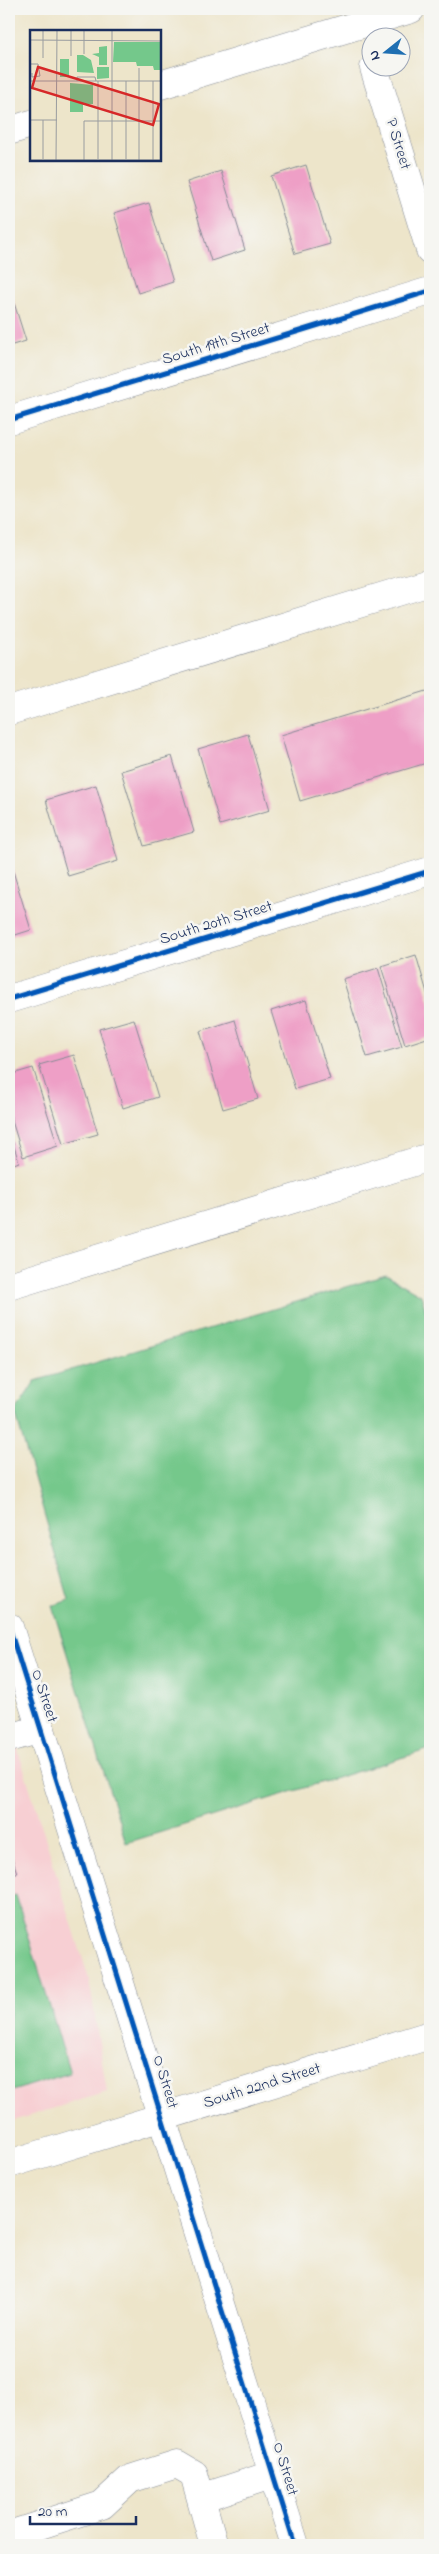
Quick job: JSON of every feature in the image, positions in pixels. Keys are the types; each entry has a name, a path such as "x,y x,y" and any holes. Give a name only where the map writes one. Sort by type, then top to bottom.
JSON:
{"street":[{"path":"161,85 359,17 412,9"},
{"name":"P Street","path":"377,78 430,250"},
{"path":"9,131 30,124"},
{"name":"South 19th Street","path":"9,420 430,291"},
{"path":"9,711 430,582"},
{"name":"South 20th Street","path":"9,999 430,871"},
{"path":"9,1286 430,1157"},
{"name":"O Street","path":"9,1628 296,2545"},
{"path":"9,1738 41,1728"},
{"name":"South 22nd Street","path":"9,2164 430,2035"},
{"path":"9,2535 102,2506 130,2479 176,2464 194,2474 214,2545"},
{"path":"201,2498 274,2474"}],"shaded area":[{"path":"9,1721 89,1979 107,2092 9,2122"}],"green space":[{"path":"386,1275 421,1295 430,1325 430,1749 126,1843 52,1606 69,1600 15,1412 35,1381"},
{"path":"16,1895 70,2073 9,2092 9,1897"}],"building":[{"path":"306,165 330,244 295,254 271,176"},
{"path":"221,171 245,250 211,261 187,182"},
{"path":"149,203 173,282 138,293 114,213"},
{"path":"9,287 26,341 9,346"},
{"path":"430,690 430,762 300,801 281,735"},
{"path":"248,734 270,810 220,825 198,749"},
{"path":"172,756 194,832 144,846 121,771"},
{"path":"96,785 118,861 68,876 46,800"},
{"path":"9,858 31,930 9,937"},
{"path":"416,955 430,1003 430,1037 405,1045 381,966"},
{"path":"378,968 402,1047 367,1057 343,979"},
{"path":"306,1000 330,1079 295,1089 271,1011"},
{"path":"134,1019 158,1097 123,1108 99,1029"},
{"path":"235,1020 258,1099 223,1109 200,1031"},
{"path":"74,1055 98,1134 63,1144 39,1065"},
{"path":"33,1068 58,1146 23,1157 9,1111 9,1075"},
{"path":"9,1131 19,1162 9,1166"},
{"path":"9,1848 17,1873 9,1875"}],"cycle path":[{"path":"9,420 430,291"},
{"path":"9,999 430,871"},
{"path":"9,1627 295,2545"}]}
